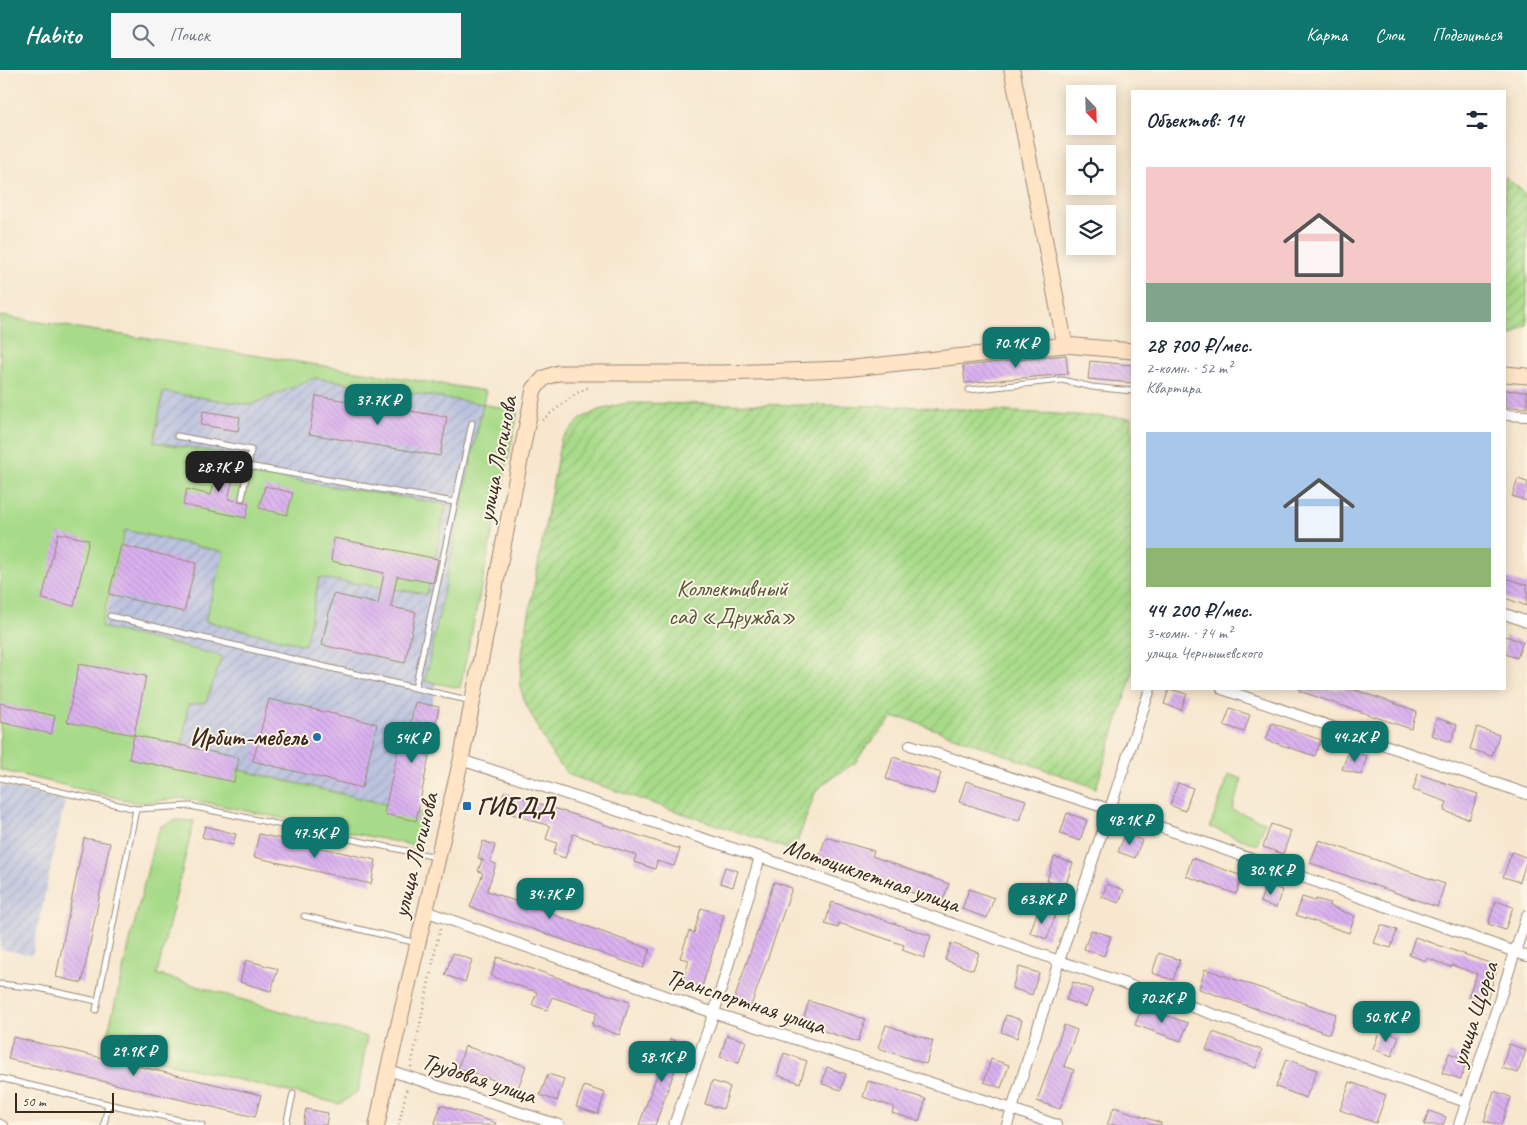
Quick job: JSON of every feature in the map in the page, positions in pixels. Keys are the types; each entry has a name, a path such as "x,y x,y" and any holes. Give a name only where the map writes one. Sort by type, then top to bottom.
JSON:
{"street":[{"path":"1012,70 1065,345 1131,351"},
{"name":"улица Логинова","path":"377,1125 388,1070 461,760 534,389 544,378 558,373 722,374 844,369 1065,345"},
{"path":"1506,374 1527,376"},
{"path":"1506,414 1527,416"},
{"path":"1506,614 1527,622"},
{"path":"1007,1125 1059,961 1150,690"},
{"path":"1225,690 1527,794"},
{"path":"910,745 1109,809 1527,956"},
{"name":"Мотоциклетная улица","path":"461,760 760,858 1466,1102"},
{"path":"674,1125 714,1013 760,858"},
{"name":"Транспортная улица","path":"425,911 714,1013 1012,1109 1056,1125"},
{"name":"улица Щорса","path":"1459,1125 1527,915"},
{"name":"Трудовая улица","path":"388,1070 559,1125"}],"lane":[{"path":"969,390 1062,380 1092,387 1131,391"},
{"path":"415,688 472,423"},
{"path":"177,436 250,450 242,498"},
{"path":"248,466 454,502"},
{"path":"110,616 473,701"},
{"path":"0,778 136,809 190,806 438,858"},
{"path":"96,1010 136,809"},
{"path":"304,916 418,943"},
{"path":"0,984 38,988 97,1001"},
{"path":"0,1078 202,1125"},
{"path":"286,1125 293,1094"},
{"path":"104,1125 108,1104"},
{"path":"0,1122 5,1125"}],"path":[{"path":"538,424 577,393 592,385"},
{"path":"399,1125 442,917"}],"shaded area":[{"path":"170,342 486,391 483,404 494,406 408,819 129,759 94,666"},
{"path":"0,785 65,801 32,955 0,949"}],"green space":[{"path":"1506,178 1519,188 1527,199 1527,325 1506,339"},
{"path":"0,316 486,391 483,404 315,378 251,405 163,392 154,442 223,453 221,469 446,504 427,594 319,578 305,645 205,621 224,552 125,530 101,627 222,656 206,702 188,705 181,756 423,813 416,846 184,798 139,803 0,770"},
{"name":"Коллективный сад «Дружба»","path":"626,403 902,406 1131,418 1131,678 1096,788 906,719 893,718 865,748 856,762 824,783 815,793 794,851 569,775 554,758 524,701 520,682 523,647 561,439 582,418 599,410"},
{"path":"483,404 518,411 460,688 425,681"},
{"path":"1229,774 1242,779 1232,810 1265,822 1257,845 1210,827"},
{"path":"177,820 194,821 157,974 367,1037 358,1091 340,1104 104,1048 155,839 161,826"}],"building":[{"path":"1066,355 1068,374 965,383 963,366"},
{"path":"1090,361 1131,365 1131,383 1088,379"},
{"path":"1506,390 1527,392 1527,408 1506,407"},
{"path":"316,396 447,417 440,456 309,434"},
{"path":"203,411 240,417 238,431 201,425"},
{"path":"221,455 238,459 228,499 249,503 246,518 183,505 187,489 211,495"},
{"path":"1518,479 1527,482 1527,501 1512,496"},
{"path":"265,486 293,493 287,515 259,508"},
{"path":"58,533 89,540 74,606 42,599"},
{"path":"334,538 438,559 433,583 397,576 391,607 416,612 405,663 322,645 333,594 378,604 384,573 331,561"},
{"path":"121,545 196,563 184,612 109,594"},
{"path":"1506,578 1527,585 1527,606 1506,598"},
{"path":"1506,636 1523,642 1517,658 1506,654"},
{"path":"79,664 146,676 134,735 67,722"},
{"path":"1169,690 1187,694 1181,710 1164,704"},
{"path":"1355,690 1417,711 1411,729 1299,691"},
{"path":"269,699 377,724 362,788 253,761"},
{"path":"415,702 439,707 416,821 384,814 399,746 405,747"},
{"path":"0,703 55,716 51,734 0,722"},
{"path":"1230,708 1250,715 1244,732 1224,725"},
{"path":"1437,718 1457,725 1451,742 1431,735"},
{"path":"1272,723 1321,740 1315,756 1266,740"},
{"path":"1477,727 1499,735 1492,756 1470,749"},
{"path":"134,735 239,758 234,782 129,759"},
{"path":"1349,750 1367,756 1361,775 1342,769"},
{"path":"893,757 941,773 934,794 886,779"},
{"path":"1418,774 1478,794 1469,819 1444,811 1447,802 1413,790"},
{"path":"966,781 1026,800 1019,821 959,802"},
{"path":"1178,783 1193,788 1185,811 1170,805"},
{"path":"504,792 680,849 674,866 657,861 655,869 634,862 636,855 573,834 565,858 553,854 557,843 546,839 550,826 499,810"},
{"path":"1067,813 1087,820 1080,841 1060,834"},
{"path":"1271,824 1291,831 1283,854 1263,847"},
{"path":"205,826 236,834 233,845 202,837"},
{"path":"259,834 376,860 371,884 254,857"},
{"path":"1125,834 1142,840 1135,858 1118,852"},
{"path":"826,837 874,851 872,856 949,884 942,903 818,860"},
{"path":"84,838 110,843 82,983 56,977"},
{"path":"1319,840 1445,884 1437,907 1310,863"},
{"path":"483,841 495,845 490,862 496,864 487,891 650,949 643,968 470,907 483,873 478,871 482,860 478,858"},
{"path":"1512,852 1527,858 1520,882 1503,877"},
{"path":"1054,857 1073,863 1065,887 1047,881"},
{"path":"1192,858 1242,876 1236,894 1186,876"},
{"path":"725,867 738,871 733,887 720,883"},
{"path":"774,882 792,888 751,1006 734,1000"},
{"path":"1107,884 1124,890 1119,903 1102,897"},
{"path":"1266,884 1282,890 1276,908 1260,902"},
{"path":"969,889 994,898 987,918 962,909"},
{"path":"1302,897 1330,903 1329,906 1355,916 1349,933 1296,915"},
{"path":"1496,901 1513,907 1505,930 1488,924"},
{"path":"832,902 931,936 924,958 902,950 904,945 839,923 838,928 825,924"},
{"path":"701,908 724,915 702,987 683,981 689,960 680,958 689,931 694,933"},
{"path":"1038,910 1055,916 1047,939 1030,933"},
{"path":"1381,925 1397,930 1391,948 1374,943"},
{"path":"1091,930 1111,936 1104,956 1084,949"},
{"path":"1415,937 1498,966 1486,1003 1468,997 1477,974 1427,958 1426,961 1409,955"},
{"path":"951,943 979,953 973,970 945,960"},
{"path":"453,953 472,960 465,982 445,975"},
{"path":"1159,953 1180,960 1173,980 1152,973"},
{"path":"497,957 630,1002 619,1035 592,1025 597,1012 552,997 547,1010 532,1005 537,992 491,976"},
{"path":"246,960 278,969 271,991 240,982"},
{"path":"1019,967 1039,973 1032,995 1012,988"},
{"path":"1205,969 1336,1014 1329,1034 1199,989"},
{"path":"1073,982 1093,989 1086,1007 1066,1000"},
{"path":"809,1001 865,1019 858,1042 802,1024"},
{"path":"1142,1007 1188,1023 1181,1041 1135,1025"},
{"path":"1006,1015 1022,1020 1017,1038 1001,1032"},
{"path":"886,1025 933,1041 926,1064 878,1048"},
{"path":"1064,1025 1077,1030 1064,1066 1074,1070 1060,1109 1037,1101"},
{"path":"1380,1030 1399,1036 1392,1056 1373,1049"},
{"path":"1213,1032 1262,1050 1256,1068 1206,1050"},
{"path":"727,1035 746,1041 739,1063 720,1057"},
{"path":"13,1037 261,1095 255,1117 8,1059"},
{"path":"670,1039 684,1044 655,1125 639,1125"},
{"path":"1509,1044 1526,1050 1518,1073 1502,1068"},
{"path":"465,1046 526,1066 518,1088 458,1068"},
{"path":"784,1053 807,1061 800,1083 777,1075"},
{"path":"1449,1053 1467,1060 1461,1079 1442,1073"},
{"path":"991,1059 1009,1065 1001,1088 984,1082"},
{"path":"1286,1059 1317,1070 1306,1098 1276,1087"},
{"path":"827,1067 846,1074 841,1090 822,1084"},
{"path":"548,1074 564,1079 557,1101 540,1095"},
{"path":"712,1081 730,1087 723,1109 705,1104"},
{"path":"868,1081 926,1099 919,1121 892,1113 894,1107 863,1097"},
{"path":"1350,1082 1386,1095 1376,1123 1340,1110"},
{"path":"584,1086 605,1093 598,1114 576,1107"},
{"path":"1494,1091 1511,1097 1501,1125 1484,1121"},
{"path":"441,1105 496,1123 495,1125 442,1125 435,1123"},
{"path":"1114,1107 1161,1123 1161,1125 1107,1125"},
{"path":"306,1109 328,1113 326,1125 303,1125"},
{"path":"1429,1111 1446,1117 1443,1125 1424,1125"}],"place":[{"name":"Ирбит-мебель","path":"317,737"},
{"name":"ГИБДД","path":"467,806"}]}
